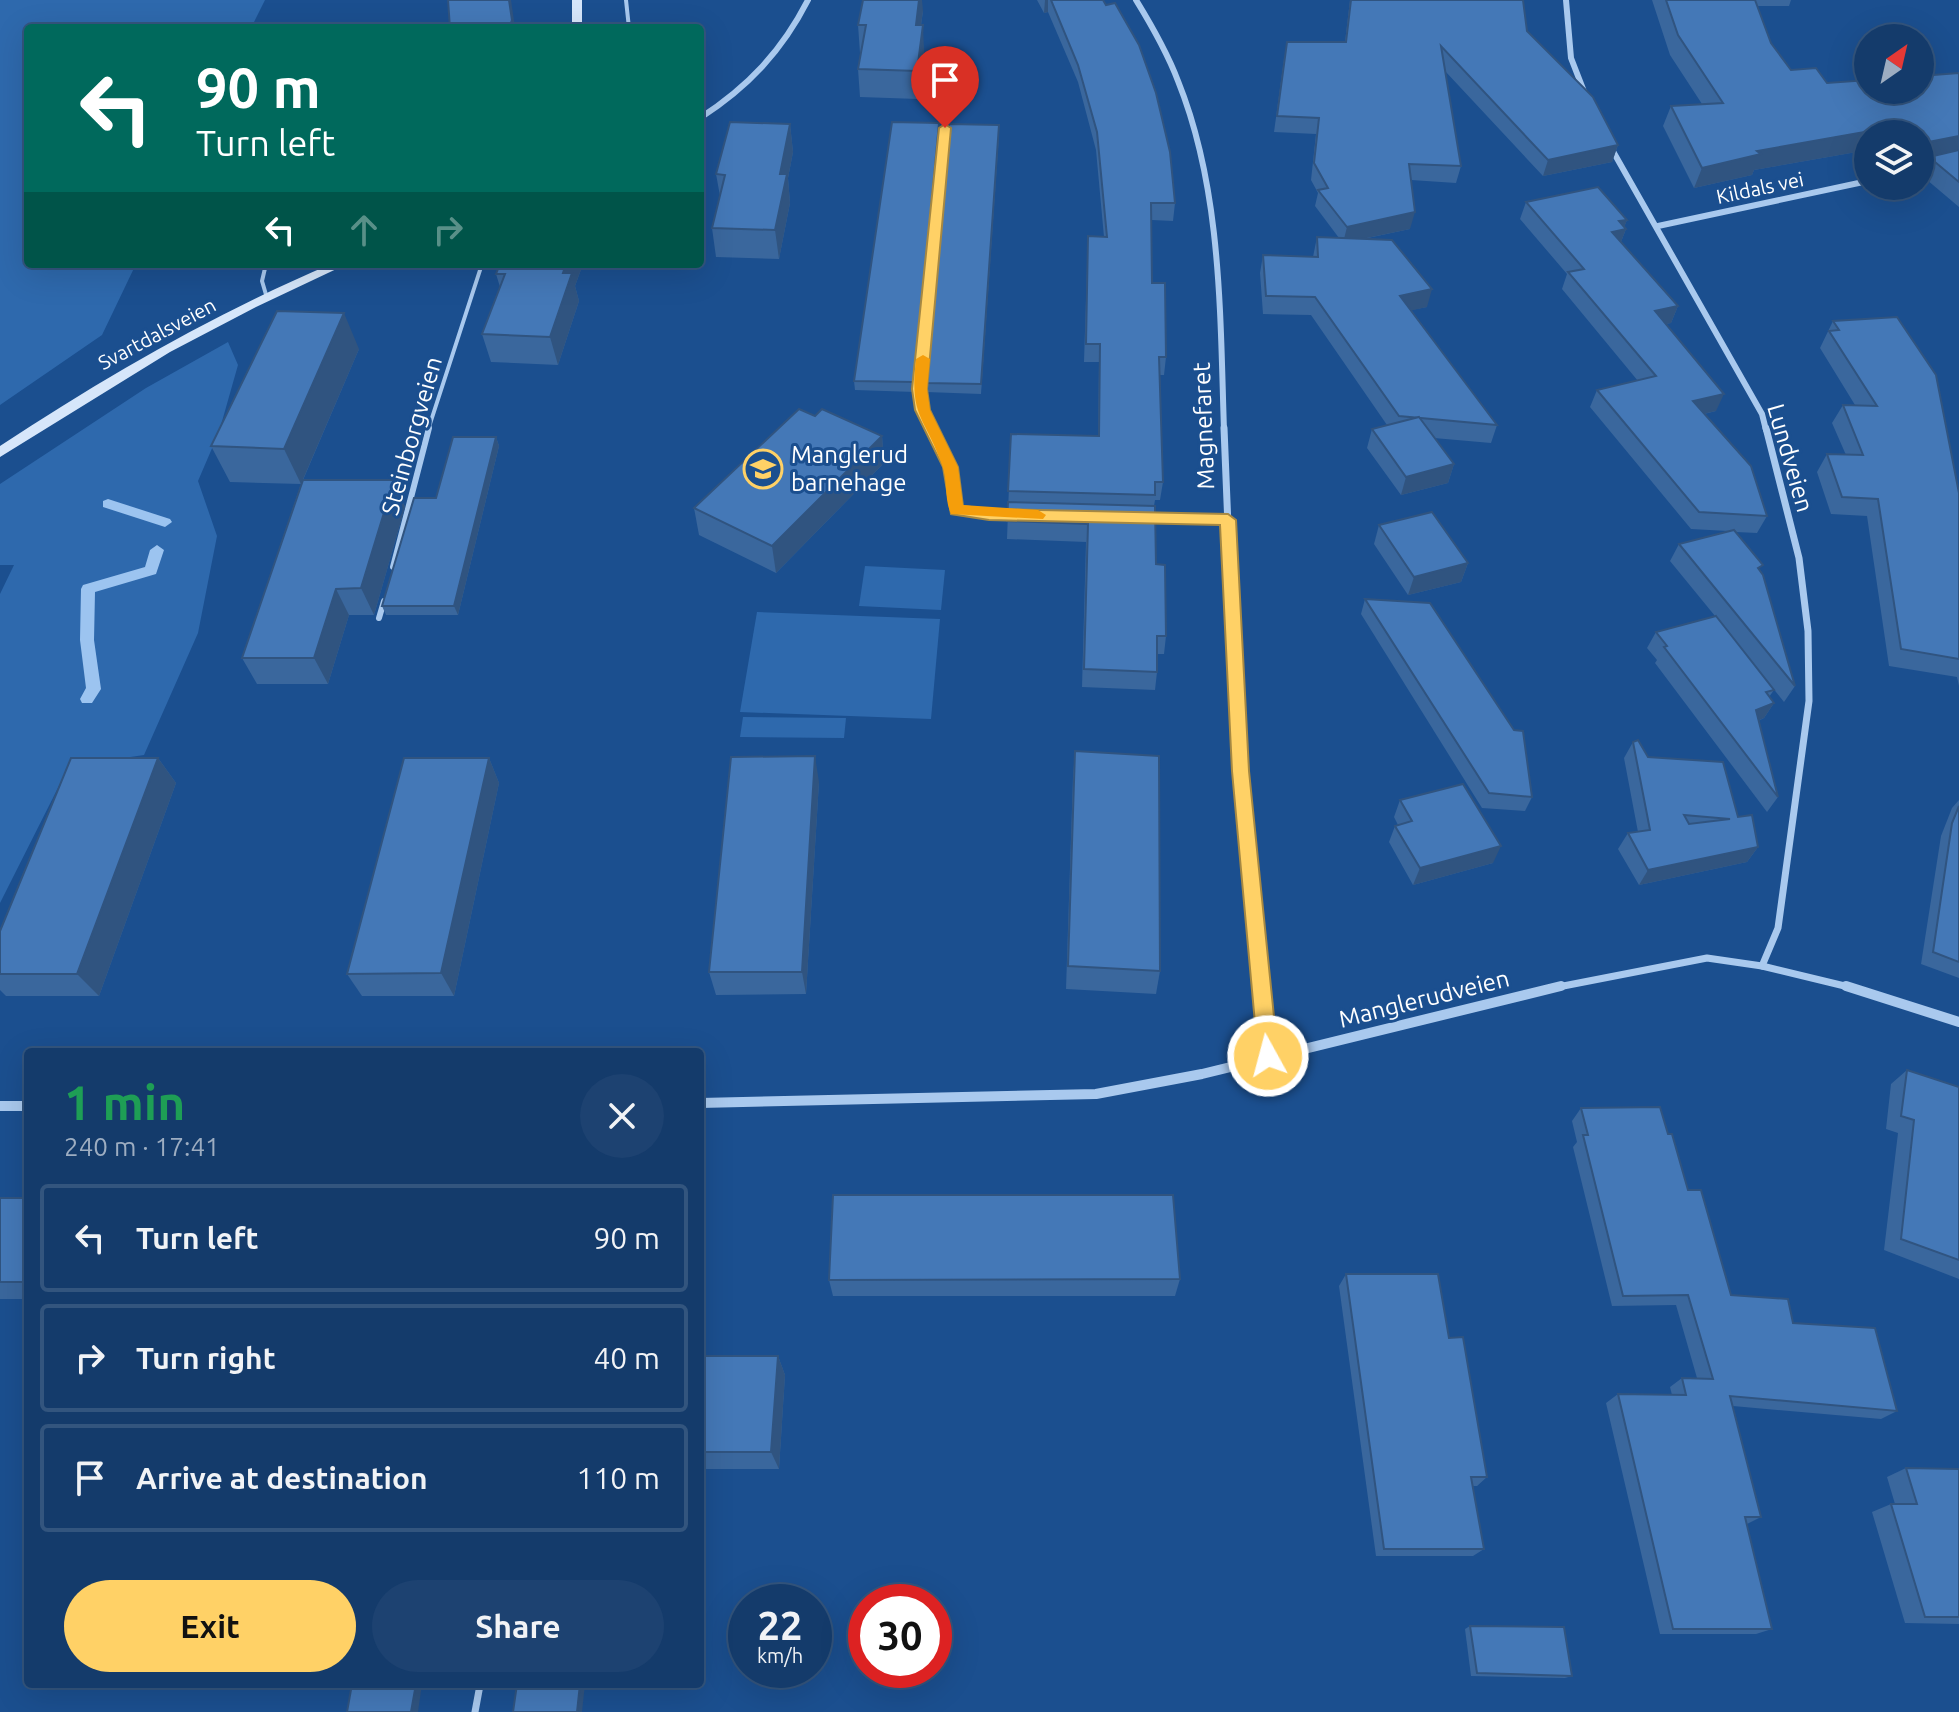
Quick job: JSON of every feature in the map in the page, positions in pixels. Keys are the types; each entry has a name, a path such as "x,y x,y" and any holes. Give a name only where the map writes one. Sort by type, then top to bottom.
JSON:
{"street":[{"path":"577,0 577,24"},
{"path":"704,115 742,91 760,74 798,22 808,0"},
{"name":"Magnefaret","path":"1136,0 1150,20 1177,77 1203,161 1215,258 1241,771 1268,1056"},
{"path":"1566,0 1571,58 1590,107"},
{"name":"Lundveien","path":"1609,143 1762,414 1799,558 1808,631 1809,701 1778,928 1762,966"},
{"name":"Kildals vei","path":"1658,226 1854,184"},
{"name":"Svartdalsveien","path":"0,452 102,386 267,298 332,268"},
{"name":"Manglerudveien","path":"704,1103 1096,1094 1202,1074 1573,983 1707,958 1762,966 1839,984 1959,1022"},
{"path":"0,1106 24,1106"}],"lane":[{"path":"626,0 629,24"},
{"path":"945,128 920,389 923,410 950,467 956,510 1020,515"},
{"path":"265,268 262,281 267,298"},
{"name":"Steinborgveien","path":"391,574 427,435 481,268"},
{"path":"1143,518 1228,520"},
{"path":"379,618 387,589"},
{"path":"475,1712 479,1688"}],"shaded area":[{"path":"0,0 265,0 253,24 24,24 24,268 134,268 102,335 0,405"},
{"path":"228,342 238,365 219,432 198,481 217,536 198,633 144,755 69,766 0,903 0,594 14,565 0,565 0,484 146,388"},
{"path":"865,566 945,570 941,610 859,606"},
{"path":"757,612 940,619 931,719 740,712"},
{"path":"743,717 846,718 844,738 740,737"}],"building":[{"path":"448,0 509,0 510,24 450,24"},
{"path":"863,0 919,0 916,25 923,25 917,71 858,69 866,25 858,25"},
{"path":"1051,0 1103,0 1106,5 1115,3 1139,45 1156,93 1170,152 1175,203 1151,203 1152,283 1165,283 1166,357 1159,357 1163,482 1155,482 1155,495 1008,491 1011,434 1099,436 1100,344 1086,344 1088,236 1107,237 1097,132 1078,65"},
{"path":"1351,0 1523,0 1527,31 1593,97 1618,145 1548,160 1441,46 1461,166 1409,164 1415,212 1347,227 1318,190 1328,188 1314,163 1319,118 1277,116 1287,42 1346,42"},
{"path":"1666,0 1755,0 1771,43 1791,70 1816,68 1827,83 1854,81 1854,104 1934,104 1934,75 1959,73 1959,136 1934,141 1934,120 1854,120 1854,134 1757,151 1761,154 1702,168 1671,106 1723,103 1678,35"},
{"path":"730,122 790,124 780,174 787,174 775,230 712,228 725,175 716,174"},
{"path":"892,122 939,123 915,382 854,381"},
{"path":"949,124 999,125 981,384 925,383"},
{"path":"1959,150 1959,182 1934,161 1934,156"},
{"path":"1598,187 1627,220 1619,221 1626,229 1612,232 1678,306 1655,311 1724,394 1693,401 1751,466 1767,516 1699,512 1597,390 1656,376 1568,272 1584,269 1526,202"},
{"path":"1317,237 1392,240 1432,289 1400,296 1497,425 1399,416 1315,297 1266,296 1263,255 1318,257"},
{"path":"498,268 565,268 563,273 572,273 550,337 482,334 505,274 496,274"},
{"path":"277,311 344,313 284,449 211,446"},
{"path":"1897,317 1936,375 1959,493 1959,659 1901,649 1878,499 1842,497 1827,454 1863,455 1843,405 1877,406 1829,331 1839,330 1833,321"},
{"path":"799,409 815,416 822,409 882,436 772,546 694,508"},
{"path":"1419,417 1454,464 1406,477 1372,429"},
{"path":"453,437 496,437 454,606 382,606 414,498 436,498"},
{"path":"303,480 394,480 361,588 336,589 314,658 242,658"},
{"path":"1008,502 1155,506 1156,564 1165,565 1166,636 1157,636 1157,672 1084,669 1088,524 1007,521"},
{"path":"1432,512 1468,563 1414,577 1379,525"},
{"path":"1734,530 1763,565 1758,568 1763,575 1795,686 1679,544"},
{"path":"1365,599 1430,603 1514,730 1523,731 1532,797 1489,793"},
{"path":"1716,616 1774,690 1766,692 1774,703 1756,710 1778,797 1664,647 1667,646 1656,632"},
{"path":"1638,740 1648,757 1723,762 1738,817 1752,815 1758,847 1648,870 1628,833 1650,830 1633,742","holes":["1684,815 1730,819 1689,824"]},
{"path":"1075,751 1159,756 1160,971 1068,966"},
{"path":"815,756 802,972 709,972 731,757"},
{"path":"71,758 158,758 77,974 0,974 0,931"},
{"path":"404,758 489,758 441,973 347,974"},
{"path":"1463,784 1501,846 1420,868 1395,826 1412,821 1400,800"},
{"path":"1959,806 1959,962 1933,952 1952,823"},
{"path":"1907,1070 1959,1087 1959,1260 1901,1239 1914,1120 1901,1116"},
{"path":"1660,1107 1668,1134 1672,1134 1688,1190 1701,1190 1731,1295 1788,1299 1793,1323 1875,1328 1897,1411 1730,1396 1761,1517 1745,1517 1772,1629 1673,1629 1618,1394 1686,1395 1682,1378 1713,1379 1688,1295 1623,1296 1583,1135 1588,1135 1581,1108"},
{"path":"833,1195 1173,1195 1180,1279 829,1280"},
{"path":"0,1198 24,1198 24,1282 0,1282"},
{"path":"1346,1274 1438,1274 1449,1338 1463,1337 1487,1477 1471,1477 1484,1549 1384,1549"},
{"path":"704,1356 778,1356 771,1452 704,1452"},
{"path":"1906,1468 1959,1469 1959,1617 1925,1617 1891,1504 1917,1504"},
{"path":"1470,1626 1564,1627 1572,1676 1477,1673"},
{"path":"351,1688 415,1688 411,1712 347,1712"},
{"path":"516,1688 580,1688 577,1712 513,1712"}],"waterway":[{"path":"108,504 165,522"},
{"path":"87,699 94,689 87,640 88,589 151,570 157,550"}],"slow traffic":[{"path":"923,359 920,389 923,410 950,467 956,510 1038,515"}],"place":[{"name":"Manglerud barnehage","path":"763,469"}],"route":[{"path":"945,128 920,389 923,410 950,467 956,510 989,514 1228,520 1241,771 1268,1056"}]}
